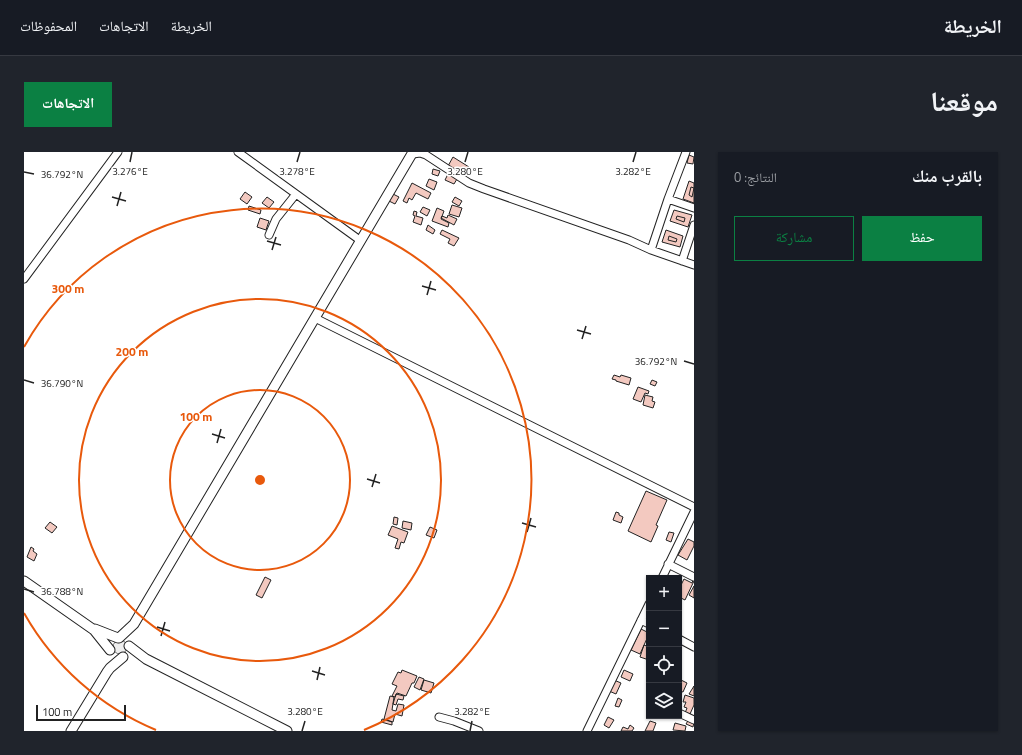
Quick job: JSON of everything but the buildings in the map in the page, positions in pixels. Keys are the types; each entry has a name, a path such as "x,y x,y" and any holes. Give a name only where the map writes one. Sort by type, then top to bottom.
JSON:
{"main road":[{"path":"72,731 106,672 110,659 111,642 119,638 134,624 413,153"},
{"path":"24,581 90,627 98,634 110,651 117,657 134,656 146,659"},
{"path":"106,672 129,652 129,645 134,624"},
{"path":"90,627 125,640 146,659 287,731"}],"street":[{"path":"24,279 118,152"},
{"path":"238,152 361,241"},
{"path":"651,250 686,152 694,155"},
{"path":"413,153 426,155 469,183 484,190 629,240 651,250 694,265"},
{"path":"269,235 276,219 296,194"},
{"path":"668,199 694,208"},
{"path":"682,261 694,225"},
{"path":"315,318 694,506"},
{"path":"663,575 694,512"},
{"path":"668,564 694,576"},
{"path":"589,730 619,663 646,610"},
{"path":"641,620 646,622"},
{"path":"682,641 694,647"},
{"path":"682,714 694,720"},
{"path":"438,717 454,721 479,731"}],"shaded area":[{"path":"117,640 123,640 127,644 127,650 123,654 117,654 113,650 113,644"}]}
